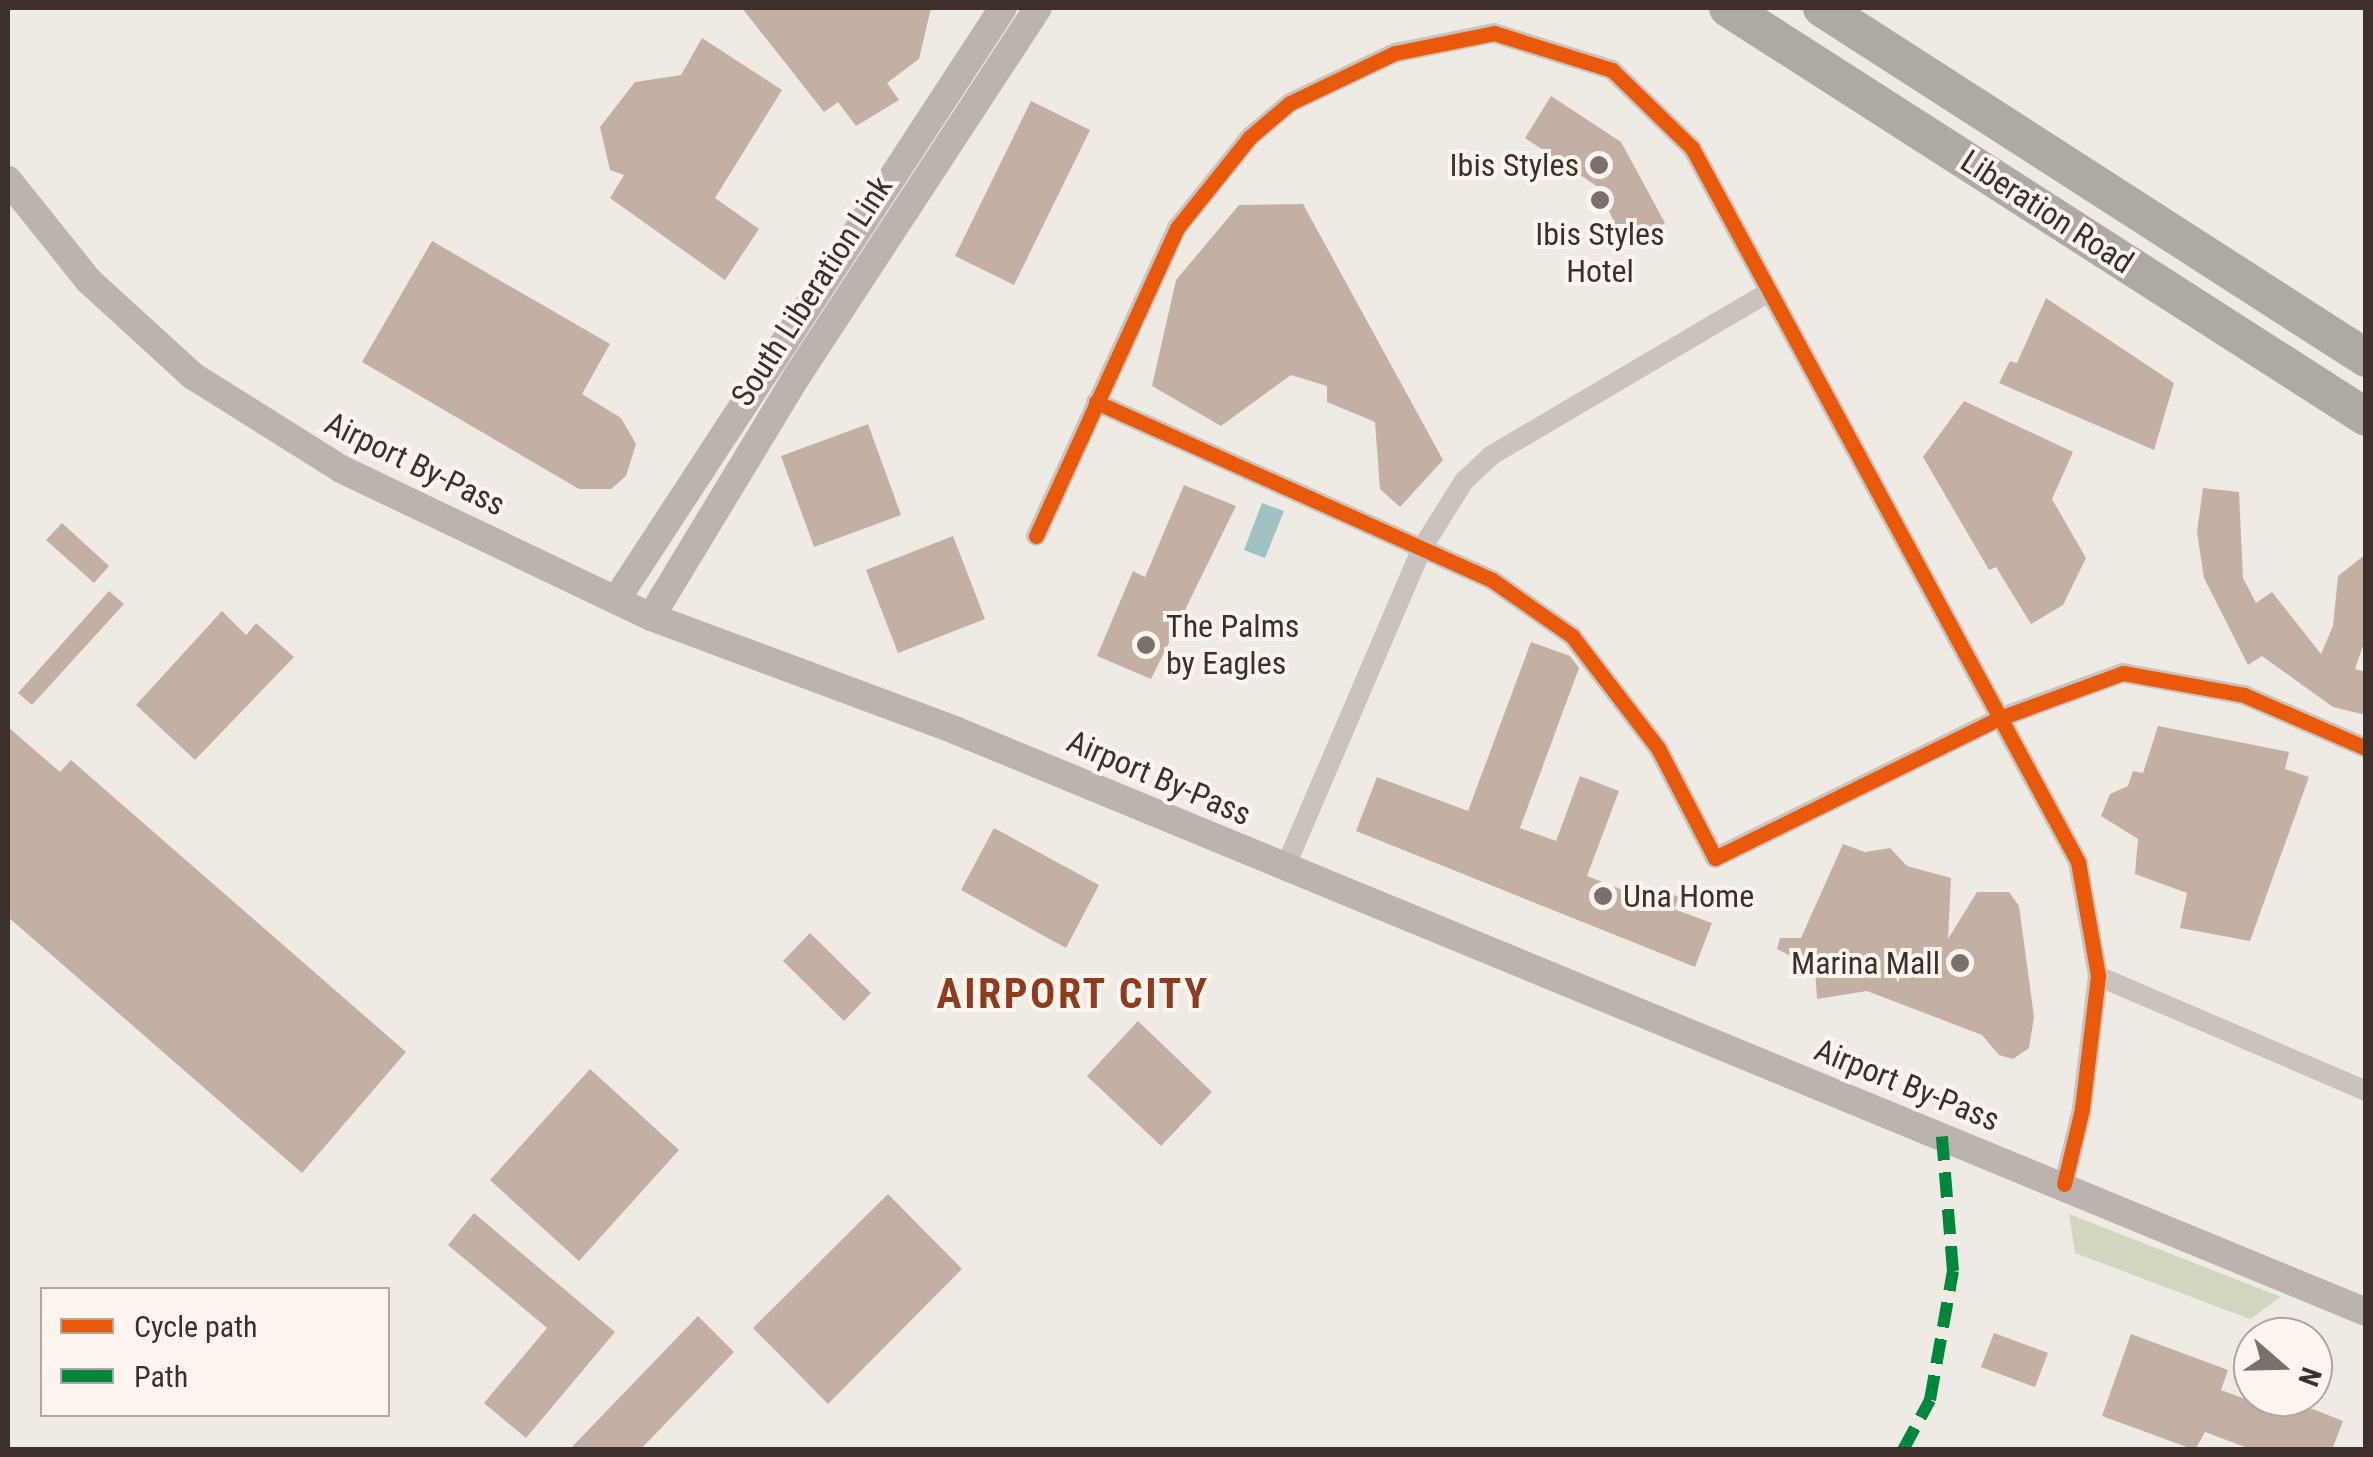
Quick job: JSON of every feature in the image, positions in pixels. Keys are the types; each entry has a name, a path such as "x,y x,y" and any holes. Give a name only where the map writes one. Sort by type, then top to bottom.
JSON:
{"highway":[{"name":"Liberation Road","path":"1728,8 2366,417"},
{"name":"Liberation Road","path":"1822,8 2366,358"}],"main road":[{"name":"South Liberation Link","path":"616,600 1003,8"},
{"name":"South Liberation Link","path":"651,617 797,376 1038,8"},
{"name":"Airport By-Pass","path":"8,180 90,281 222,400 341,469 651,617 956,731 1284,870 2064,1184 2366,1312"}],"street":[{"path":"1036,536 1177,228 1250,137 1345,73 1454,37 1494,32 1549,44 1612,70 1653,102 1692,148 1767,294 2078,862 2098,976 2082,1109 2064,1184"},
{"path":"1284,870 1422,548 1447,503 1492,455 1767,294"},
{"path":"1096,402 1492,580 1572,636 1658,748 1715,858 1997,719 2122,673 2170,676 2244,694 2366,748"},
{"path":"2098,976 2366,1091"}],"green space":[{"path":"2069,1214 2281,1297 2253,1317 2245,1317 2075,1253"}],"water":[{"path":"1262,503 1284,511 1265,558 1244,550"}],"building":[{"path":"742,8 931,8 919,59 887,83 899,100 856,126 838,102 824,112"},
{"path":"702,38 782,90 715,198 759,229 725,280 610,198 624,175 610,170 600,127 635,82 681,75"},
{"name":"Ibis Styles","path":"1551,96 1621,142 1665,223 1625,246 1598,187 1525,138"},
{"path":"1031,101 1090,130 1014,285 955,256"},
{"path":"1303,204 1443,460 1400,507 1380,489 1375,422 1327,402 1327,386 1291,375 1221,426 1152,386 1176,280 1239,205"},
{"path":"432,241 610,344 582,394 621,418 636,444 626,476 611,489 579,489 362,362"},
{"path":"2046,298 2174,383 2154,450 1999,383 2010,361 2017,363"},
{"path":"1964,401 2073,452 2052,499 2086,558 2063,605 2031,624 1996,567 1989,570 1923,457"},
{"path":"868,424 901,515 814,547 781,456"},
{"path":"1184,485 1236,506 1151,679 1097,656 1133,571 1145,577"},
{"path":"2203,488 2239,492 2243,578 2256,603 2272,592 2321,654 2333,626 2338,576 2366,554 2366,637 2355,669 2366,672 2366,715 2333,707 2262,656 2248,665 2204,578 2197,532"},
{"path":"62,523 109,566 94,583 46,540"},
{"path":"953,536 985,619 898,653 866,570"},
{"path":"109,591 124,604 32,705 18,693"},
{"path":"222,611 246,635 256,623 294,657 195,760 136,705"},
{"path":"1531,642 1570,656 1579,668 1520,828 1556,841 1580,776 1619,791 1587,876 1654,902 1659,889 1679,897 1674,909 1712,923 1695,967 1356,831 1377,777 1468,811"},
{"path":"2158,726 2289,752 2285,769 2309,777 2250,941 2180,928 2187,893 2135,874 2138,839 2101,816 2110,794 2128,786 2133,771 2143,773"},
{"path":"8,727 60,772 71,760 406,1052 302,1173 8,917"},
{"path":"994,828 1099,885 1066,948 961,890"},
{"path":"1843,844 1865,852 1890,848 1907,866 1951,878 1948,939 1977,892 2009,892 2019,906 2034,1017 2029,1048 2013,1059 1999,1055 1982,1035 1867,991 1817,999 1815,969 1777,949 1780,938 1801,938"},
{"path":"810,933 871,993 844,1021 783,961"},
{"path":"1138,1021 1212,1092 1161,1146 1087,1076"},
{"path":"590,1069 679,1150 579,1261 490,1180"},
{"path":"888,1194 962,1269 828,1404 753,1328"},
{"path":"474,1213 615,1332 526,1438 484,1403 547,1328 448,1245"},
{"path":"698,1316 734,1352 640,1450 569,1450"},
{"path":"1994,1333 2048,1353 2035,1387 1981,1367"},
{"path":"2131,1334 2228,1370 2221,1390 2233,1394 2233,1417 2333,1417 2343,1421 2332,1450 2253,1450 2205,1432 2195,1450 2102,1416"}],"marked path":[{"path":"1903,1450 1930,1400 1953,1271 1942,1136"}],"cycle path":[{"path":"1036,536 1177,228 1250,137 1290,103 1395,53 1494,33 1612,70 1692,148 2078,862 2098,976 2082,1109 2064,1184"},
{"path":"1096,402 1492,580 1572,636 1658,748 1715,858 1997,719 2123,673 2244,695 2366,748"}],"place":[{"name":"Ibis Styles","path":"1599,165"},
{"name":"Ibis Styles Hotel","path":"1600,200"},
{"name":"The Palms by Eagles","path":"1146,645"},
{"name":"Una Home","path":"1603,896"},
{"name":"Marina Mall","path":"1960,963"}],"district":[{"name":"AIRPORT CITY","path":"1073,994"}]}
